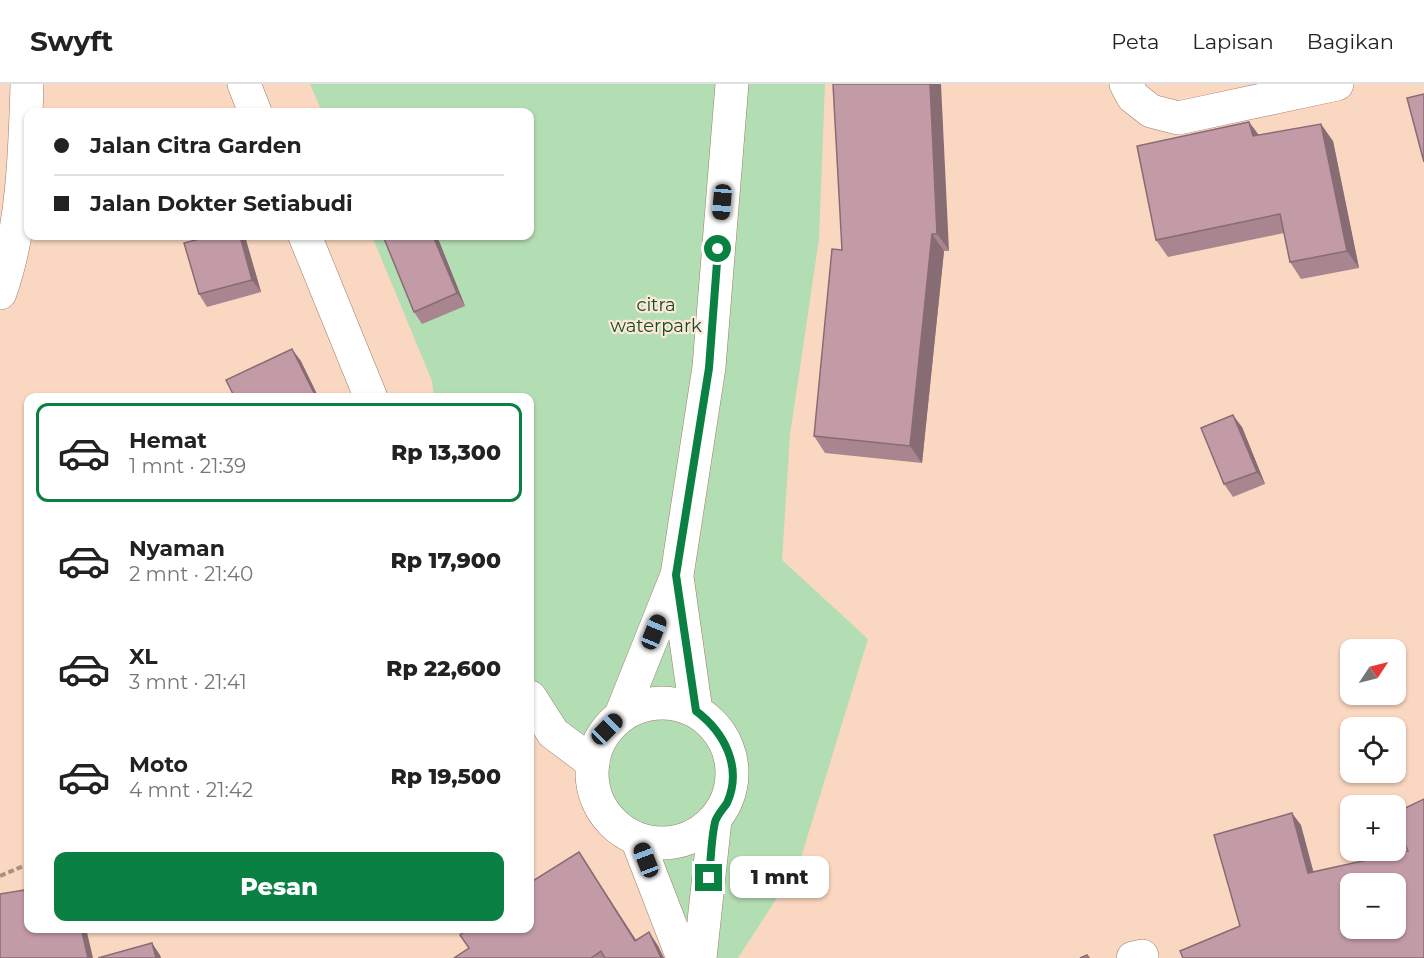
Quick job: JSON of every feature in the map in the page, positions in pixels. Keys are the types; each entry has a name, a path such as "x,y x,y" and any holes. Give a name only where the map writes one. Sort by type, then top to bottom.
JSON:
{"street":[{"path":"26,108 27,84"},
{"path":"243,84 253,108"},
{"path":"621,715 676,575 709,368 732,84"},
{"path":"1126,84 1133,96 1151,111 1178,118 1337,84"},
{"path":"0,293 11,261 24,153"},
{"path":"307,240 369,393"},
{"path":"676,575 696,711"},
{"path":"534,703 553,733 592,764"},
{"path":"656,703 675,704 696,711 712,723 725,741 732,761 733,782 727,802 716,820 699,834 680,842 658,844 637,839 619,829 604,814 592,782 592,764 597,745 607,729 621,715 638,707 656,703"},
{"path":"700,958 716,820"},
{"path":"637,839 683,958"}],"path":[{"path":"0,876 24,866"}],"green space":[{"name":"citra waterpark","path":"310,84 825,84 819,239 790,435 782,560 868,639 799,864 738,958 706,958 534,679 534,393 434,393 432,381 374,240 534,240 534,108 320,108"}],"building":[{"path":"833,84 930,84 937,234 932,234 910,446 814,436 832,249 842,250"},
{"path":"1424,94 1424,162 1407,98"},
{"path":"1249,122 1253,136 1321,124 1347,251 1290,262 1280,214 1156,240 1137,146"},
{"path":"196,240 241,240 252,280 199,294 184,243"},
{"path":"385,240 435,240 457,293 414,312"},
{"path":"292,349 314,393 232,393 226,380"},
{"path":"1233,415 1257,472 1224,484 1201,428"},
{"path":"1424,799 1424,958 1183,958 1180,951 1240,926 1214,835 1292,813 1308,873 1363,861 1406,861 1406,851 1408,851 1406,808"},
{"path":"579,852 635,941 649,932 661,958 605,958 601,951 591,958 454,958 469,948 460,935 463,933 534,933 534,880"},
{"path":"24,890 24,933 82,933 88,958 0,958 0,894"},
{"path":"152,943 156,958 98,958"}],"route":[{"path":"709,878 716,820 727,802 733,782 732,761 725,741 712,723 696,711 676,575 709,368 718,249"}]}
